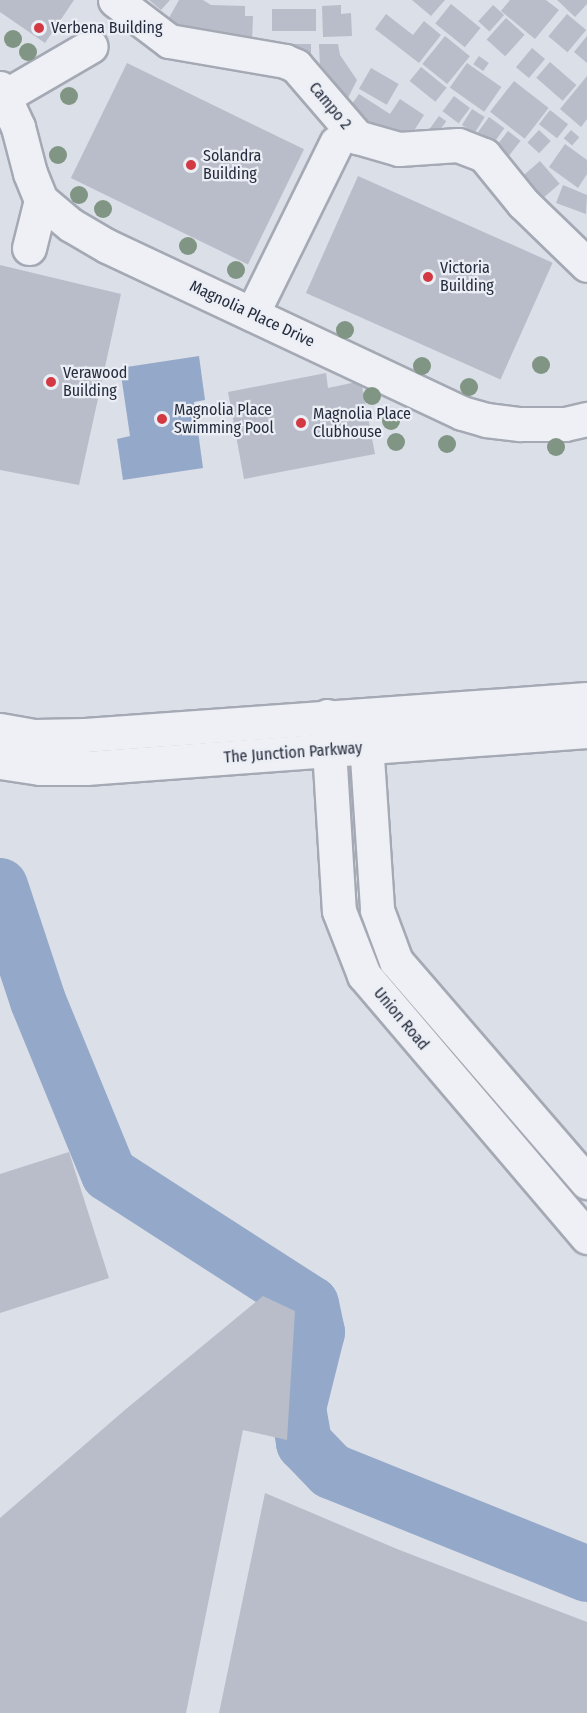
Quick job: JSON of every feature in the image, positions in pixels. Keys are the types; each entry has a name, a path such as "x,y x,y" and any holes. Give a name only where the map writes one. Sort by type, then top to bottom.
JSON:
{"street":[{"name":"Campo 2","path":"115,0 169,41 285,61 296,66 357,137 399,149 458,145 484,155 523,203 587,265"},
{"path":"2,92 92,46"},
{"name":"Magnolia Place Drive","path":"2,92 18,127 30,173 41,200 71,225 107,246 462,414 486,420 520,424 565,424 587,419"},
{"path":"252,314 336,143"},
{"path":"29,248 41,200"},
{"name":"The Junction Parkway","path":"0,730 35,736 85,735 587,699"},
{"name":"Union Road","path":"364,714 377,910 396,961 587,1182"},
{"name":"Union Road","path":"327,716 331,751 339,911 364,975 587,1237"},
{"name":"The Junction Parkway","path":"0,762 40,768 86,768 587,731"}],"water":[{"name":"Magnolia Place Swimming Pool","path":"199,356 205,400 194,402 203,468 123,480 117,439 130,436 120,368"}],"building":[{"name":"Verbena Building","path":"0,0 74,0 45,43 0,12"},
{"path":"149,0 170,0 161,10"},
{"path":"179,0 203,0 211,5 245,6 245,16 253,16 252,43 165,25"},
{"path":"412,0 445,0 431,16"},
{"path":"510,0 546,0 559,10 535,39 501,11"},
{"path":"557,0 587,0 587,4 575,17"},
{"path":"451,4 481,28 465,47 435,23"},
{"path":"341,5 341,14 351,13 352,36 323,37 322,6"},
{"path":"493,5 504,15 489,31 478,21"},
{"path":"272,9 316,9 316,31 272,31"},
{"path":"386,14 413,35 424,21 441,35 419,63 375,29"},
{"path":"567,14 586,30 568,52 548,36"},
{"path":"506,18 525,35 505,56 487,40"},
{"path":"445,36 470,56 447,84 422,64"},
{"path":"587,36 587,63 574,52"},
{"path":"294,44 311,44 311,62 294,62"},
{"path":"319,44 338,44 340,55 357,80 344,106 320,68"},
{"path":"532,48 545,59 529,78 516,67"},
{"path":"479,56 489,63 483,71 473,64"},
{"path":"550,62 576,85 563,101 536,78"},
{"name":"Solandra Building","path":"127,63 304,149 248,264 71,178"},
{"path":"467,63 501,87 484,112 450,88"},
{"path":"421,67 447,88 435,102 410,81"},
{"path":"371,68 399,84 387,105 359,89"},
{"path":"587,76 587,119 581,127 560,109"},
{"path":"514,81 549,108 525,139 490,112"},
{"path":"359,94 390,114 400,99 424,115 403,148 347,111"},
{"path":"454,96 470,108 459,123 443,111"},
{"path":"472,109 485,117 475,133 462,125"},
{"path":"550,110 568,124 557,138 539,124"},
{"path":"439,116 446,121 435,137 428,131"},
{"path":"489,117 504,128 487,152 471,141"},
{"path":"539,130 551,141 539,153 527,142"},
{"path":"571,130 579,137 572,146 564,138"},
{"path":"508,131 521,141 504,162 491,152"},
{"path":"565,144 587,160 587,174 578,188 549,167"},
{"path":"540,161 560,184 534,206 514,183"},
{"name":"Victoria Building","path":"358,176 553,263 501,380 306,293"},
{"path":"563,185 587,195 586,214 556,203"},
{"name":"Verawood Building","path":"0,265 121,294 79,485 0,470"},
{"name":"Magnolia Place Clubhouse","path":"326,373 328,388 361,381 375,454 244,479 228,392"},
{"path":"69,1152 109,1278 0,1313 0,1174"},
{"path":"263,1296 295,1311 287,1440 243,1430 186,1713 0,1713 0,1518 126,1409"},
{"path":"265,1493 397,1549 587,1622 587,1713 219,1713"}],"waterway":[{"path":"0,886 38,1001 109,1174 311,1304 317,1332 298,1408 304,1443 331,1471 587,1574"}],"place":[{"name":"Verbena Building","path":"39,28"},
{"name":"Solandra Building","path":"191,165"},
{"name":"Victoria Building","path":"428,277"},
{"name":"Verawood Building","path":"51,382"},
{"name":"Magnolia Place Swimming Pool","path":"162,419"},
{"name":"Magnolia Place Clubhouse","path":"301,423"}]}
